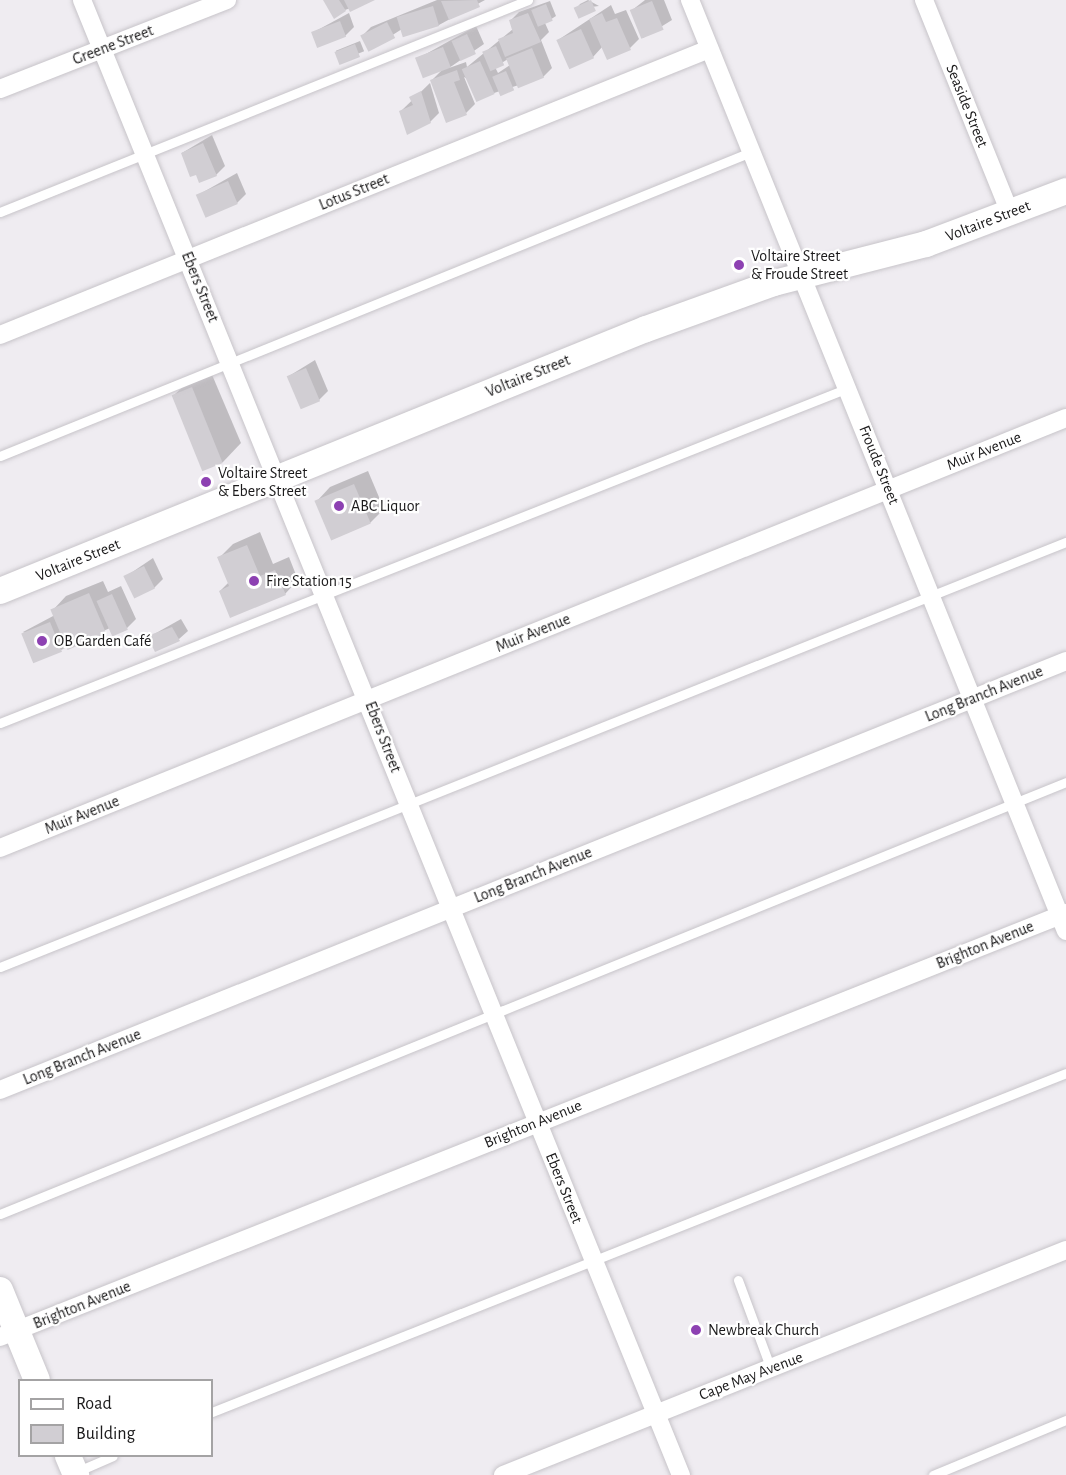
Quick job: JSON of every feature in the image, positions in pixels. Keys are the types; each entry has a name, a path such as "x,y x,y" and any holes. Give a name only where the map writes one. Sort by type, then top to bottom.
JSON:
{"main road":[{"name":"Voltaire Street","path":"0,591 646,329 799,275 926,244 1066,191"},
{"path":"0,1290 8,1334 36,1379"}],"street":[{"name":"Ebers Street","path":"82,0 368,698 491,1013 658,1413 681,1475"},
{"name":"Greene Street","path":"0,89 226,0"},
{"name":"Froude Street","path":"690,0 799,275 848,388 1064,920"},
{"name":"Seaside Street","path":"924,0 1010,213"},
{"name":"Lotus Street","path":"0,335 709,49"},
{"name":"Muir Avenue","path":"0,848 1066,417"},
{"name":"Long Branch Avenue","path":"0,1090 1066,661"},
{"name":"Brighton Avenue","path":"8,1334 537,1122 1064,920"},
{"name":"Cape May Avenue","path":"503,1475 1066,1250"}],"lane":[{"path":"0,212 144,152 528,0"},
{"path":"0,456 232,366 751,152"},
{"path":"0,723 324,591 848,388"},
{"path":"0,967 408,800 1066,542"},
{"path":"0,1214 491,1013 1066,782"},
{"path":"213,1412 1066,1073"},
{"path":"738,1280 771,1369"},
{"path":"933,1475 1066,1420"},
{"path":"72,1469 107,1457"}],"building":[{"path":"323,0 339,0 346,11 334,19"},
{"path":"344,0 375,0 350,12"},
{"path":"477,0 480,7 449,20 441,1"},
{"path":"591,0 596,11 579,19 574,8"},
{"path":"652,1 664,30 641,39 630,10"},
{"path":"546,4 553,21 538,27 531,10"},
{"path":"433,6 439,26 403,37 397,17"},
{"path":"528,13 541,42 505,57 498,39 513,33 509,20"},
{"path":"602,13 606,22 617,18 631,50 607,60 589,19"},
{"path":"340,21 346,37 317,48 311,32"},
{"path":"387,22 395,38 368,52 360,36"},
{"path":"581,29 594,58 569,69 556,40"},
{"path":"467,34 476,54 460,61 451,41"},
{"path":"355,44 360,57 339,65 334,52"},
{"path":"496,46 504,65 490,71 482,52"},
{"path":"443,47 451,68 423,78 415,58"},
{"path":"532,48 544,78 518,88 506,58"},
{"path":"480,61 495,94 476,102 462,69"},
{"path":"457,70 460,80 454,82 467,115 446,123 430,80"},
{"path":"506,71 514,90 500,96 492,77"},
{"path":"421,91 431,123 407,135 399,111 413,105 409,97"},
{"path":"203,143 217,176 199,183 196,175 190,177 181,153"},
{"path":"228,181 238,204 206,218 196,195"},
{"path":"306,368 320,401 301,409 287,376"},
{"path":"192,387 223,463 202,471 172,395"},
{"path":"354,484 371,524 331,540 314,501"},
{"name":"Fire Station 15","path":"247,545 260,576 275,570 286,595 230,618 219,591 229,586 217,557"},
{"path":"144,566 155,588 134,599 123,576"},
{"path":"89,593 106,634 68,650 50,609"},
{"path":"112,594 128,630 112,637 96,601"},
{"path":"50,622 62,652 33,663 21,634"},
{"path":"172,627 180,641 155,652 147,636"}],"place":[{"name":"Voltaire Street & Froude Street","path":"739,265"},
{"name":"Voltaire Street & Ebers Street","path":"206,482"},
{"name":"ABC Liquor","path":"339,506"},
{"name":"Fire Station 15","path":"254,581"},
{"name":"OB Garden Café","path":"42,641"},
{"name":"Newbreak Church","path":"696,1330"}]}
